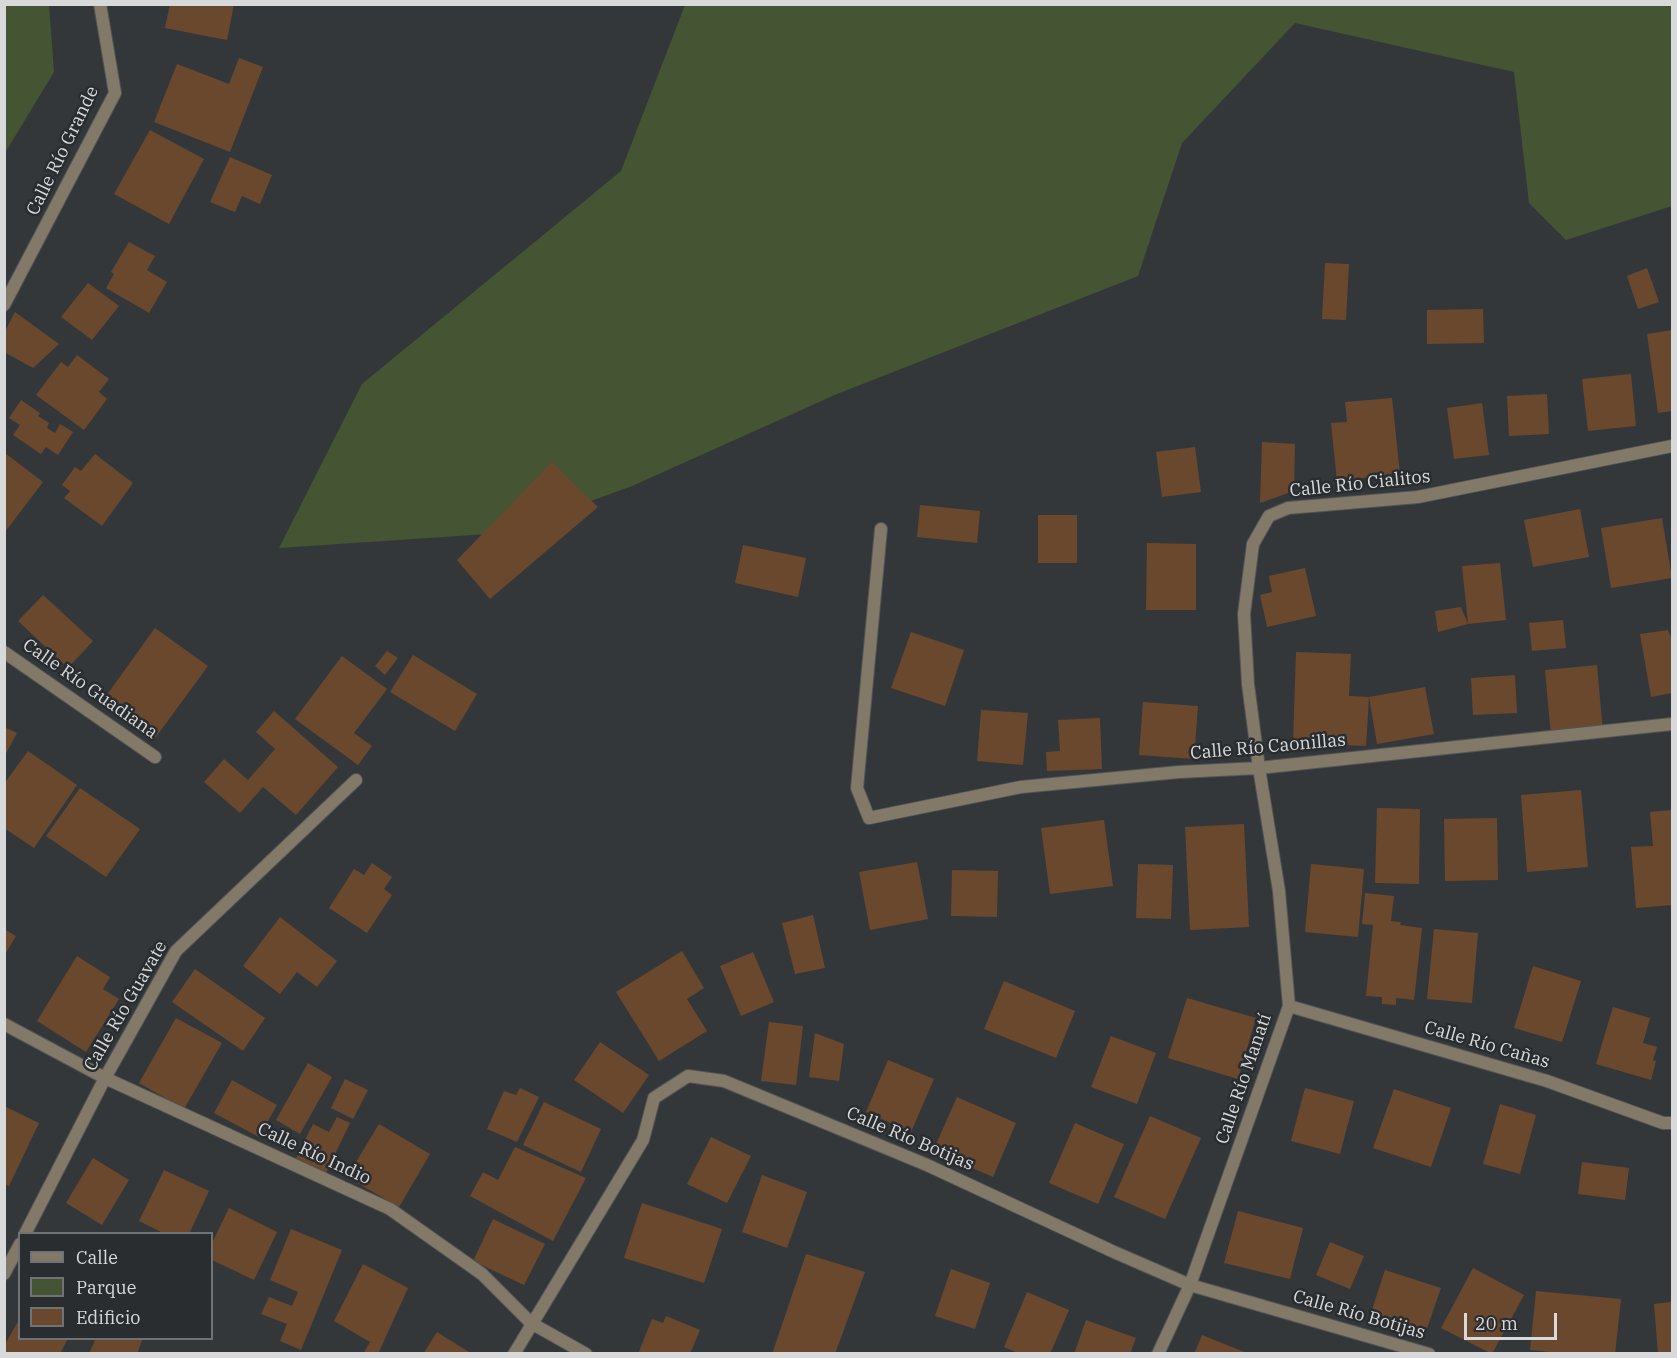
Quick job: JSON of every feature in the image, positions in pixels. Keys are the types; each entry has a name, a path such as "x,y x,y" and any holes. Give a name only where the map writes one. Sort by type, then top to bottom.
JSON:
{"street":[{"name":"Calle Río Grande","path":"4,305 115,93 100,4"},
{"name":"Calle Río Cialitos","path":"1259,768 1248,684 1244,614 1253,544 1269,516 1288,508 1418,497 1672,446"},
{"name":"Calle Río Caonillas","path":"881,529 857,788 869,818 1021,787 1179,772 1259,768 1672,724"},
{"name":"Calle Río Guadiana","path":"4,652 155,756"},
{"name":"Calle Río Manatí","path":"1158,1353 1191,1285 1289,1006 1279,891 1259,768"},
{"name":"Calle Río Guavate","path":"26,1232 105,1078 176,951 356,780"},
{"name":"Calle Río Cañas","path":"1289,1006 1547,1081 1663,1123 1672,1123"},
{"name":"Calle Río Indio","path":"4,1024 105,1078 390,1209 482,1274 531,1323 586,1353"},
{"name":"Calle Río Botijas","path":"514,1353 643,1140 654,1098 688,1076 724,1081 927,1165 1114,1252 1191,1285 1429,1353"},
{"path":"4,1274 18,1248"}],"green space":[{"path":"5,4 49,5 54,72 5,153"},
{"path":"685,5 1672,5 1672,206 1566,240 1529,203 1514,72 1295,23 1182,143 1138,276 837,394 632,486 503,533 279,548 362,384 621,171"}],"building":[{"path":"170,4 234,4 227,40 165,28"},
{"path":"239,58 263,67 230,152 154,122 177,64 229,84"},
{"path":"150,130 204,159 169,224 114,194"},
{"path":"230,157 272,175 260,204 242,196 235,212 210,202"},
{"path":"129,242 155,256 147,270 167,282 149,313 106,288 114,274 111,272"},
{"path":"1325,263 1349,264 1346,320 1322,319"},
{"path":"1647,268 1659,302 1638,309 1627,276"},
{"path":"88,283 119,306 92,340 61,317"},
{"path":"1483,309 1484,343 1427,344 1427,310"},
{"path":"15,312 59,344 33,368 4,352 4,333"},
{"path":"1672,330 1672,411 1658,413 1647,334"},
{"path":"77,355 109,379 99,392 107,399 84,430 36,395 61,362 68,367"},
{"path":"1631,374 1636,426 1588,431 1582,379"},
{"path":"1547,394 1549,434 1509,436 1507,396"},
{"path":"1392,398 1400,474 1337,481 1331,423 1347,422 1345,402"},
{"path":"21,400 40,413 38,416 49,423 47,428 55,433 60,424 73,432 58,455 46,447 41,454 13,435 20,425 9,418"},
{"path":"1482,403 1489,455 1454,459 1447,408"},
{"path":"1262,442 1295,444 1294,491 1260,503"},
{"path":"1195,447 1201,492 1162,497 1156,452"},
{"path":"5,453 43,482 5,532"},
{"path":"95,454 133,483 102,526 64,498 70,491 62,485 75,467 81,471"},
{"path":"552,462 598,507 490,599 457,560"},
{"path":"920,505 980,511 977,543 917,537"},
{"path":"1580,509 1589,557 1533,567 1524,520"},
{"path":"1038,515 1077,515 1077,563 1038,563"},
{"path":"1662,518 1672,578 1611,588 1601,528"},
{"path":"1147,543 1196,544 1196,610 1146,610"},
{"path":"743,545 806,558 798,597 735,583"},
{"path":"1500,563 1506,620 1468,624 1462,566"},
{"path":"1305,568 1316,616 1267,627 1260,595 1272,592 1269,576"},
{"path":"43,595 93,641 68,668 18,621"},
{"path":"1461,607 1468,624 1438,632 1435,611"},
{"path":"1563,620 1566,648 1532,651 1529,623"},
{"path":"155,628 208,666 153,741 101,703"},
{"path":"1668,630 1672,640 1672,693 1651,697 1640,634"},
{"path":"911,632 964,650 945,706 891,688"},
{"path":"387,651 398,658 385,675 375,666"},
{"path":"1296,652 1351,654 1349,696 1369,697 1366,746 1293,743"},
{"path":"413,655 477,694 455,731 390,692"},
{"path":"342,656 387,689 354,733 372,746 358,765 295,719"},
{"path":"1597,665 1603,732 1551,736 1545,670"},
{"path":"1515,675 1517,713 1473,715 1471,678"},
{"path":"1425,687 1434,734 1377,744 1369,697"},
{"path":"1143,702 1198,706 1194,759 1139,755"},
{"path":"981,710 1028,713 1023,765 977,761"},
{"path":"274,711 338,767 296,815 263,787 240,813 204,782 224,759 248,780 275,749 256,732"},
{"path":"1100,718 1102,769 1047,771 1046,752 1060,751 1058,720"},
{"path":"4,727 17,733 4,757"},
{"path":"28,751 77,785 34,848 4,828 4,784"},
{"path":"80,788 140,829 106,877 46,836"},
{"path":"1581,790 1588,867 1527,872 1521,795"},
{"path":"1377,808 1420,809 1419,884 1375,883"},
{"path":"1672,810 1672,905 1636,908 1631,847 1653,846 1650,812"},
{"path":"1497,818 1498,880 1445,881 1444,819"},
{"path":"1104,820 1113,886 1050,894 1041,828"},
{"path":"1244,824 1249,927 1190,930 1185,827"},
{"path":"917,862 928,919 870,930 859,872"},
{"path":"372,863 392,877 384,889 392,895 367,933 329,908 354,869 364,875"},
{"path":"1138,864 1173,865 1171,919 1136,918"},
{"path":"1311,864 1364,869 1358,937 1305,932"},
{"path":"952,870 998,871 997,917 951,916"},
{"path":"1365,893 1394,896 1391,921 1401,922 1400,925 1422,928 1414,1000 1396,998 1396,1005 1382,1004 1382,997 1366,996 1373,925 1362,924"},
{"path":"813,915 825,968 795,974 782,923"},
{"path":"280,917 337,961 317,987 297,972 280,994 243,966"},
{"path":"4,929 16,936 4,956"},
{"path":"1434,929 1478,933 1472,1003 1427,999"},
{"path":"682,951 704,988 687,999 707,1031 659,1061 616,992"},
{"path":"753,952 774,1002 741,1016 720,966"},
{"path":"77,956 110,977 103,989 119,999 86,1052 37,1021"},
{"path":"1533,966 1581,981 1562,1042 1514,1028"},
{"path":"195,969 265,1018 243,1051 172,1002"},
{"path":"1004,981 1075,1011 1056,1058 984,1029"},
{"path":"1187,998 1256,1018 1238,1079 1168,1058"},
{"path":"1613,1007 1650,1018 1643,1043 1657,1047 1651,1080 1596,1064"},
{"path":"176,1018 222,1043 184,1109 139,1083"},
{"path":"769,1022 803,1026 796,1085 761,1081"},
{"path":"815,1033 844,1044 839,1081 809,1077"},
{"path":"1111,1036 1156,1053 1137,1104 1091,1087"},
{"path":"600,1042 649,1075 623,1113 574,1080"},
{"path":"888,1060 934,1079 911,1132 866,1112"},
{"path":"308,1063 332,1077 300,1134 276,1120"},
{"path":"345,1079 368,1090 353,1119 331,1108"},
{"path":"232,1080 277,1105 259,1137 214,1113"},
{"path":"520,1088 539,1097 517,1142 487,1129 504,1091 516,1095"},
{"path":"1305,1088 1354,1101 1340,1154 1291,1141"},
{"path":"1394,1089 1451,1108 1431,1167 1373,1148"},
{"path":"957,1097 1016,1123 993,1177 933,1151"},
{"path":"544,1102 601,1129 581,1172 523,1145"},
{"path":"1500,1104 1536,1115 1520,1174 1483,1164"},
{"path":"4,1106 39,1123 9,1186 4,1184"},
{"path":"1150,1116 1201,1138 1165,1219 1114,1197"},
{"path":"337,1117 350,1123 324,1177 294,1162 313,1124 329,1132"},
{"path":"1075,1123 1124,1144 1098,1204 1049,1183"},
{"path":"379,1124 430,1154 399,1207 347,1177"},
{"path":"711,1137 751,1156 727,1203 687,1184"},
{"path":"515,1147 586,1178 553,1241 470,1196 483,1172 498,1180"},
{"path":"93,1158 129,1180 102,1225 66,1203"},
{"path":"1582,1162 1629,1168 1625,1200 1578,1194"},
{"path":"164,1170 209,1191 190,1232 161,1232 139,1221"},
{"path":"762,1175 807,1192 787,1248 742,1232"},
{"path":"642,1203 722,1229 704,1283 624,1258"},
{"path":"229,1208 277,1232 254,1280 213,1260 213,1241"},
{"path":"1238,1211 1303,1228 1290,1279 1224,1263"},
{"path":"493,1219 545,1244 524,1285 473,1261"},
{"path":"291,1229 342,1250 301,1350 280,1341 287,1324 261,1314 269,1297 292,1306 298,1292 270,1280"},
{"path":"1330,1242 1364,1256 1350,1289 1316,1275"},
{"path":"806,1254 865,1272 835,1354 772,1354"},
{"path":"363,1264 408,1288 378,1354 363,1354 370,1342 334,1321"},
{"path":"1473,1268 1524,1295 1492,1354 1441,1328"},
{"path":"951,1269 990,1283 975,1329 935,1316"},
{"path":"1385,1270 1441,1288 1424,1337 1369,1319"},
{"path":"1536,1291 1621,1299 1615,1354 1570,1354 1530,1350"},
{"path":"1027,1292 1069,1310 1050,1354 1020,1354 1004,1347"},
{"path":"1672,1302 1672,1354 1658,1354 1654,1304"},
{"path":"666,1316 700,1330 690,1354 638,1354 652,1319 663,1323"},
{"path":"1086,1320 1136,1338 1130,1354 1074,1354"},
{"path":"18,1322 18,1340 67,1340 60,1354 4,1354 4,1346"},
{"path":"437,1332 472,1354 423,1354"},
{"path":"1202,1335 1247,1353 1247,1354 1194,1354"},
{"path":"95,1340 142,1340 137,1354 89,1354"}]}
